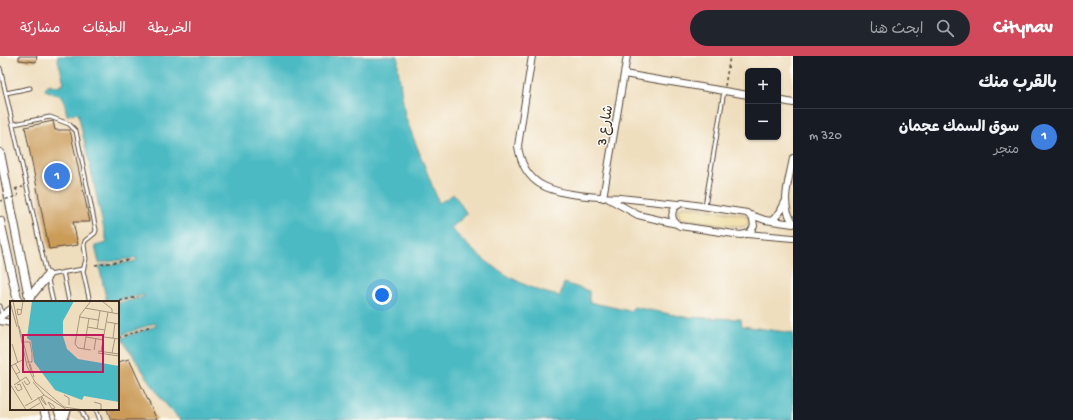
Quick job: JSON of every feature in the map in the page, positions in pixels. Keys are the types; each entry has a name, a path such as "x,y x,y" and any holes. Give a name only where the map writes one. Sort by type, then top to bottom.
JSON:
{"main road":[{"path":"0,153 13,189 30,300"},
{"path":"0,221 17,300"},
{"path":"30,300 48,275"},
{"path":"44,410 48,420"},
{"path":"58,410 63,420"},
{"path":"63,420 68,410"}],"street":[{"path":"532,56 518,146 523,167 538,183 548,188 606,198 678,204 682,203 744,212 772,221 793,223"},
{"name":"شارع 3","path":"606,198 628,56"},
{"path":"624,74 745,94"},
{"path":"781,101 793,103"},
{"path":"793,158 786,202 788,214 793,223"},
{"path":"606,198 638,215 677,224 747,234 793,238"},
{"path":"772,221 786,202"},
{"path":"677,224 672,218 672,214 678,204"},
{"path":"747,234 754,226 751,215"},
{"path":"10,310 1,318 10,322"}],"lane":[{"path":"0,68 14,124 53,301"},
{"path":"6,93 30,88"},
{"path":"704,206 724,91"},
{"path":"14,124 50,117 69,124 75,129 96,230 95,233 84,243 86,259 83,269 90,301"},
{"path":"48,275 83,269"},
{"path":"63,272 69,301"},
{"path":"0,306 1,318"},
{"path":"81,410 86,420"},
{"path":"96,410 100,420"}],"path":[{"path":"724,91 730,56"},
{"path":"0,201 18,196 13,189 28,186"},
{"path":"95,265 129,260"},
{"path":"119,301 138,297"},
{"path":"119,338 151,326"}],"sand":[{"path":"684,206 745,215 749,221 747,225 743,227 681,219 677,212"}],"water":[{"path":"57,56 398,56 398,68 405,116 439,203 454,194 467,214 451,228 462,240 500,271 529,287 545,292 560,296 564,283 589,291 589,302 630,311 634,307 685,317 741,319 742,326 793,333 793,420 180,420 162,400 121,338 156,326 155,323 119,336 119,303 144,297 144,295 107,301 99,266 137,261 137,258 99,263 95,246 107,243 78,113 67,115 63,97 45,90 48,84 60,87 60,84 64,83"}],"building":[{"path":"19,56 37,56 36,62 19,60"},
{"path":"53,121 55,130 70,130 90,222 73,222 78,245 49,249 25,127"},
{"path":"129,359 157,420 111,420 107,410 119,410 119,362"}],"place":[{"name":"سوق السمك عجمان","path":"57,176"}]}
